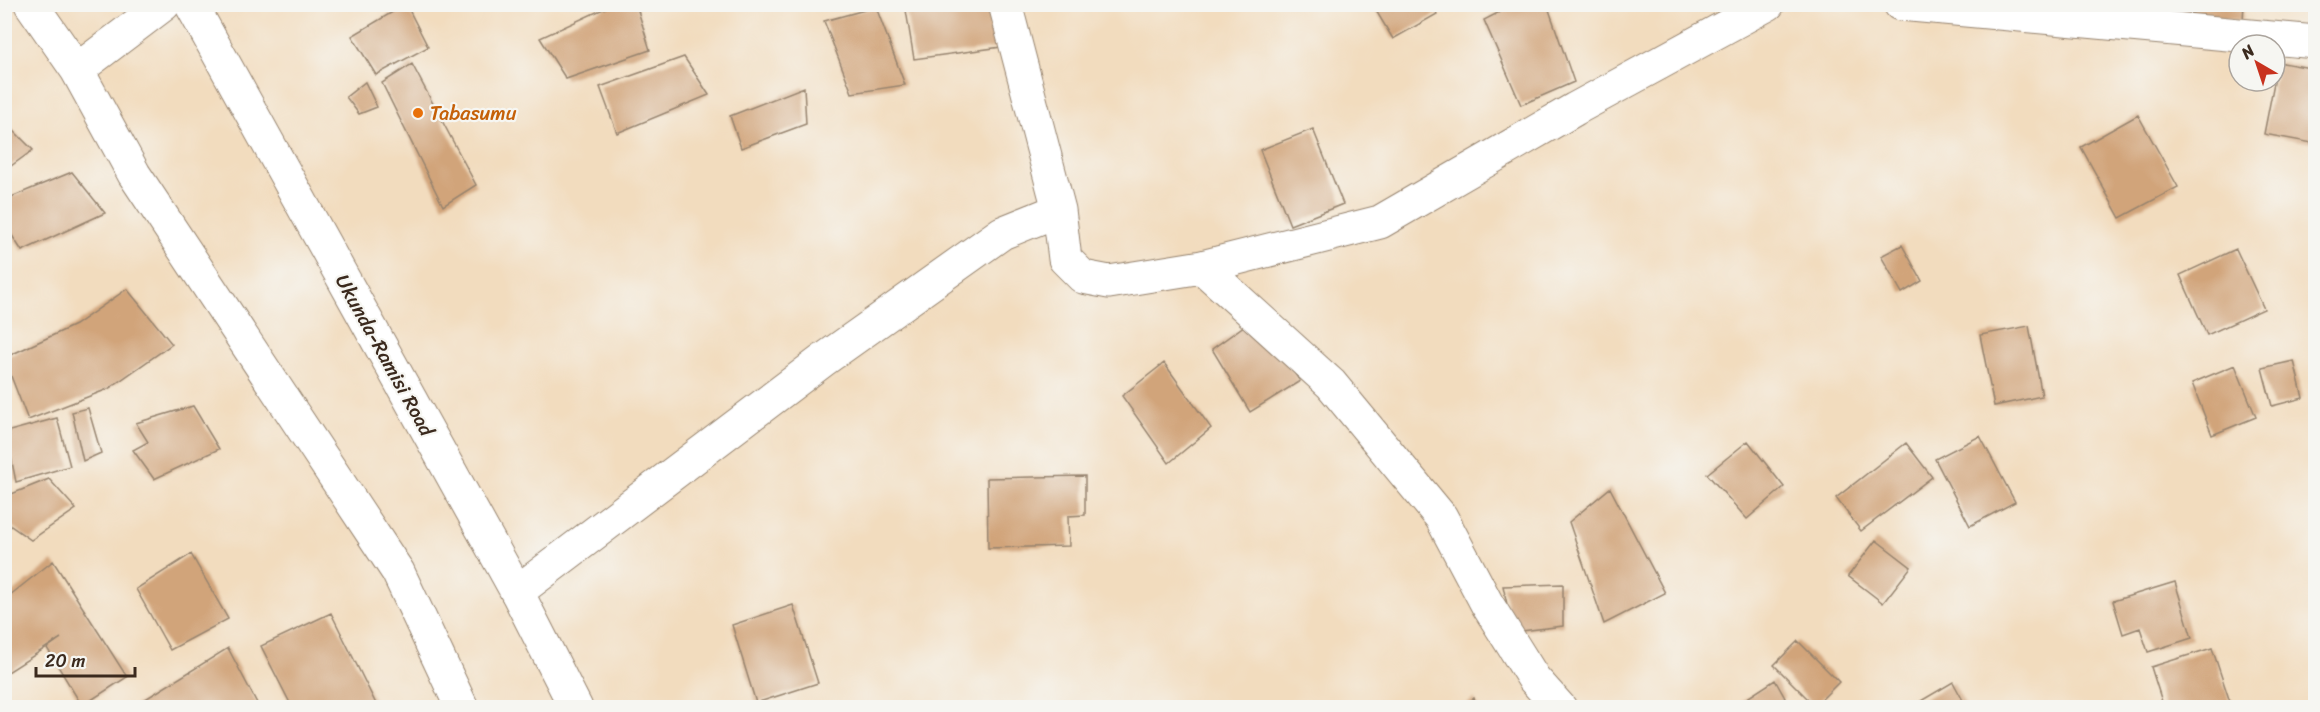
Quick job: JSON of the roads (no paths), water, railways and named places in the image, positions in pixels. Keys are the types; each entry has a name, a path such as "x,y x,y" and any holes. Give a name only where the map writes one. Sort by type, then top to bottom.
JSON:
{"main road":[{"path":"31,4 77,70 134,174 398,572 462,708"},
{"path":"77,70 164,4"},
{"name":"Ukunda-Ramisi Road","path":"191,4 517,592 576,708"},
{"path":"1005,4 1059,210 1065,259 1083,277 1109,282 1202,267 1380,222 1575,109 1768,4"},
{"path":"1900,4 2316,42"},
{"path":"517,592 822,361 975,252 1002,233 1059,210"},
{"path":"1202,267 1331,384 1441,517 1487,604 1534,679 1560,708"}],"place":[{"name":"Tabasumu","path":"418,113"}]}
